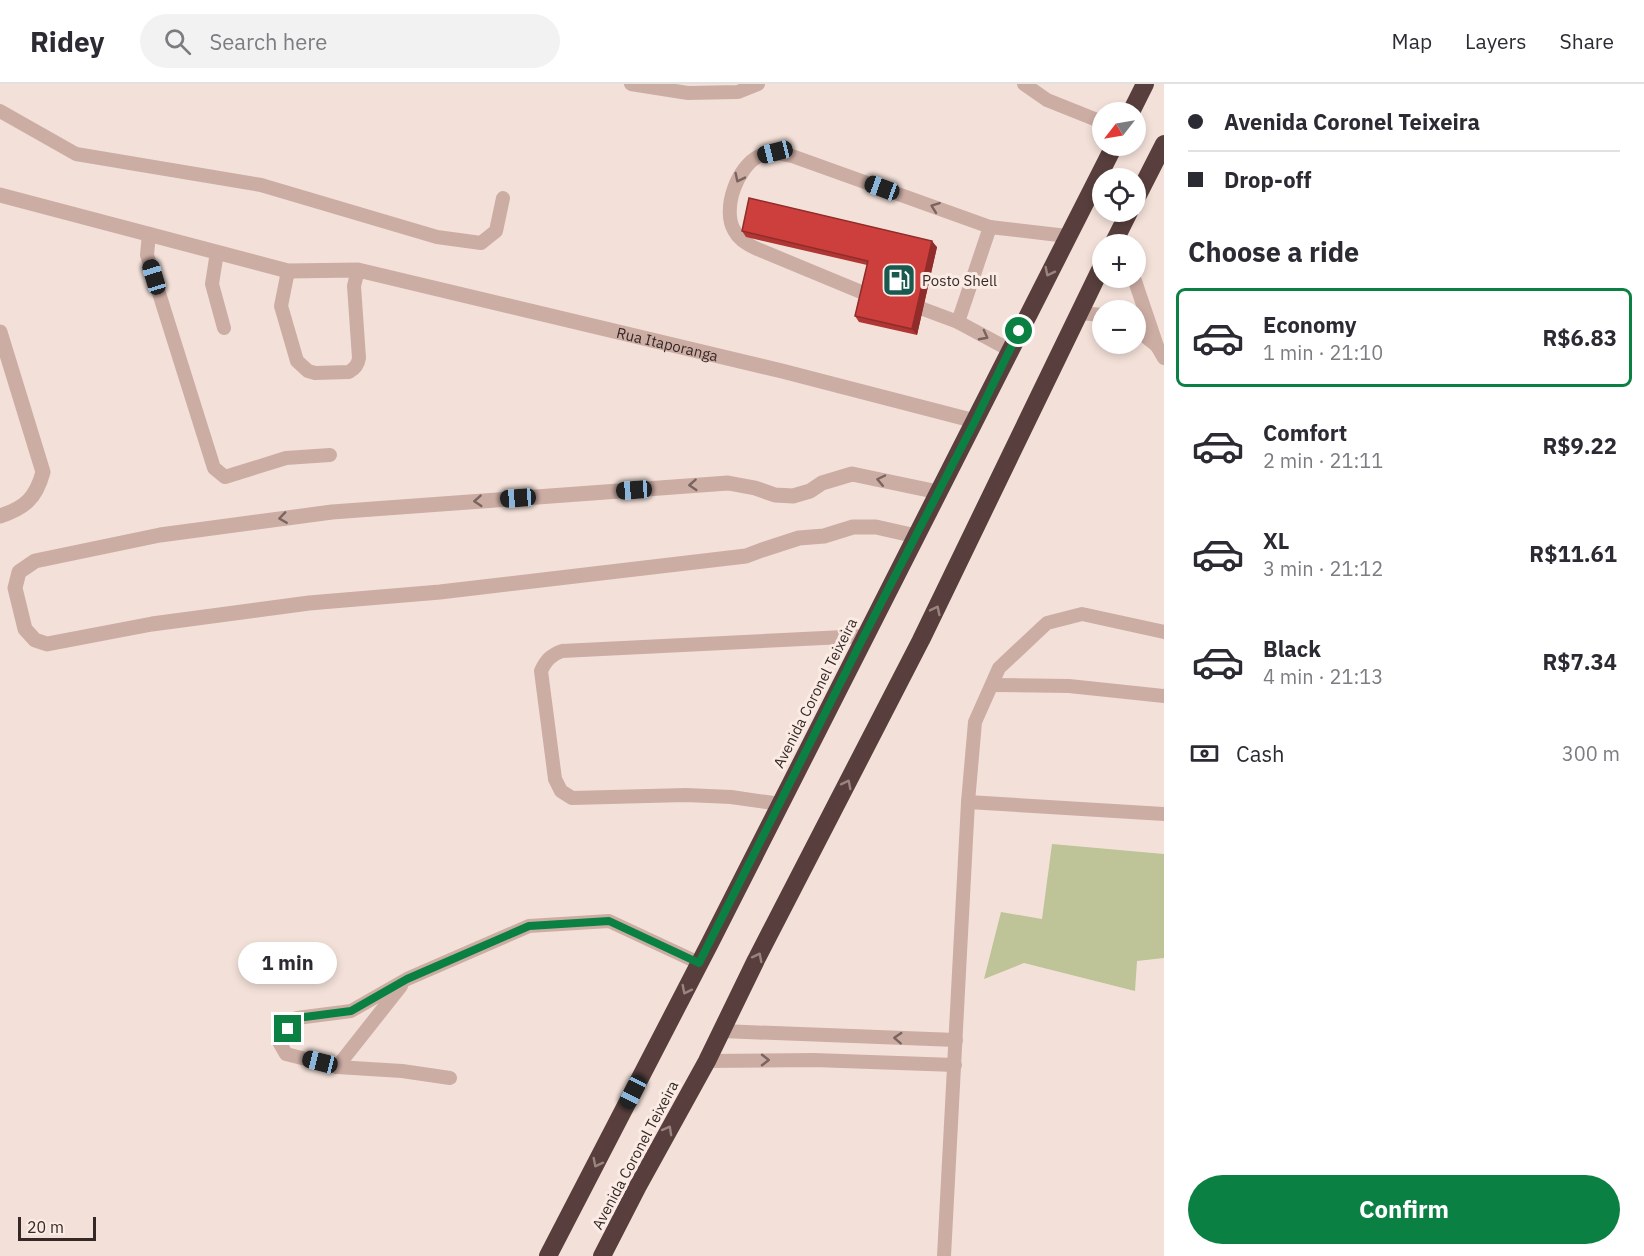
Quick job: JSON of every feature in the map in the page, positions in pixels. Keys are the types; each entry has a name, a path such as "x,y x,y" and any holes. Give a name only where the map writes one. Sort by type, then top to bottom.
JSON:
{"highway":[{"path":"1136,102 1145,84"},
{"path":"1146,179 1164,144"},
{"name":"Avenida Coronel Teixeira","path":"548,1256 1109,156"},
{"name":"Avenida Coronel Teixeira","path":"602,1256 706,1061 921,640 1092,287"}],"street":[{"name":"Rua Itaporanga","path":"0,195 288,271 358,270 782,371 975,421"},
{"path":"0,332 43,472 40,484 26,504 0,516"},
{"path":"916,536 876,526 853,527 824,536 799,538 746,556 440,592 309,603 152,624 47,644 35,640 25,629 15,588 19,572 35,561 160,535 332,512 728,483 776,495 793,496 810,491 822,483 852,474 938,492"}],"lane":[{"path":"631,84 688,93 738,92 758,84"},
{"path":"1024,84 1047,100 1092,118"},
{"path":"0,111 76,154 261,185 437,237 481,243 496,231 503,198"},
{"path":"866,294 741,241 729,217 737,179 746,166 760,156 775,152 792,156 990,227 1067,236"},
{"path":"958,322 990,227"},
{"path":"148,234 147,255 214,468 225,477 286,458 330,455"},
{"path":"217,252 212,284 224,328"},
{"path":"288,271 280,306 297,361 308,371 315,373 350,372 358,364 360,358 354,286 358,270"},
{"path":"1138,288 1161,352"},
{"path":"923,309 958,322 1010,350"},
{"path":"1080,313 1092,314"},
{"path":"1146,338 1161,352"},
{"path":"944,1256 968,802 975,722 999,668 1047,623 1082,614 1164,632"},
{"path":"780,804 731,797 686,795 572,798 561,791 555,779 541,671 545,661 562,651 864,636"},
{"path":"992,685 1069,686 1164,696"},
{"path":"968,802 1164,814"},
{"path":"450,1078 402,1071 337,1067 286,1054 278,1040 297,1018 351,1011 407,979 529,926 609,921 699,963"},
{"path":"337,1067 407,979"},
{"path":"721,1031 956,1040"},
{"path":"706,1061 814,1060 955,1065"}],"green space":[{"path":"1052,844 1164,854 1164,958 1137,961 1135,991 1024,963 984,979 1001,912 1042,919"}],"building":[{"name":"Posto Shell","path":"749,198 932,241 912,329 855,316 868,261 742,231"}],"place":[{"name":"Posto Shell","path":"899,280"}],"route":[{"path":"288,1029 297,1018 351,1011 407,979 529,926 609,921 699,963 1019,331"}]}
